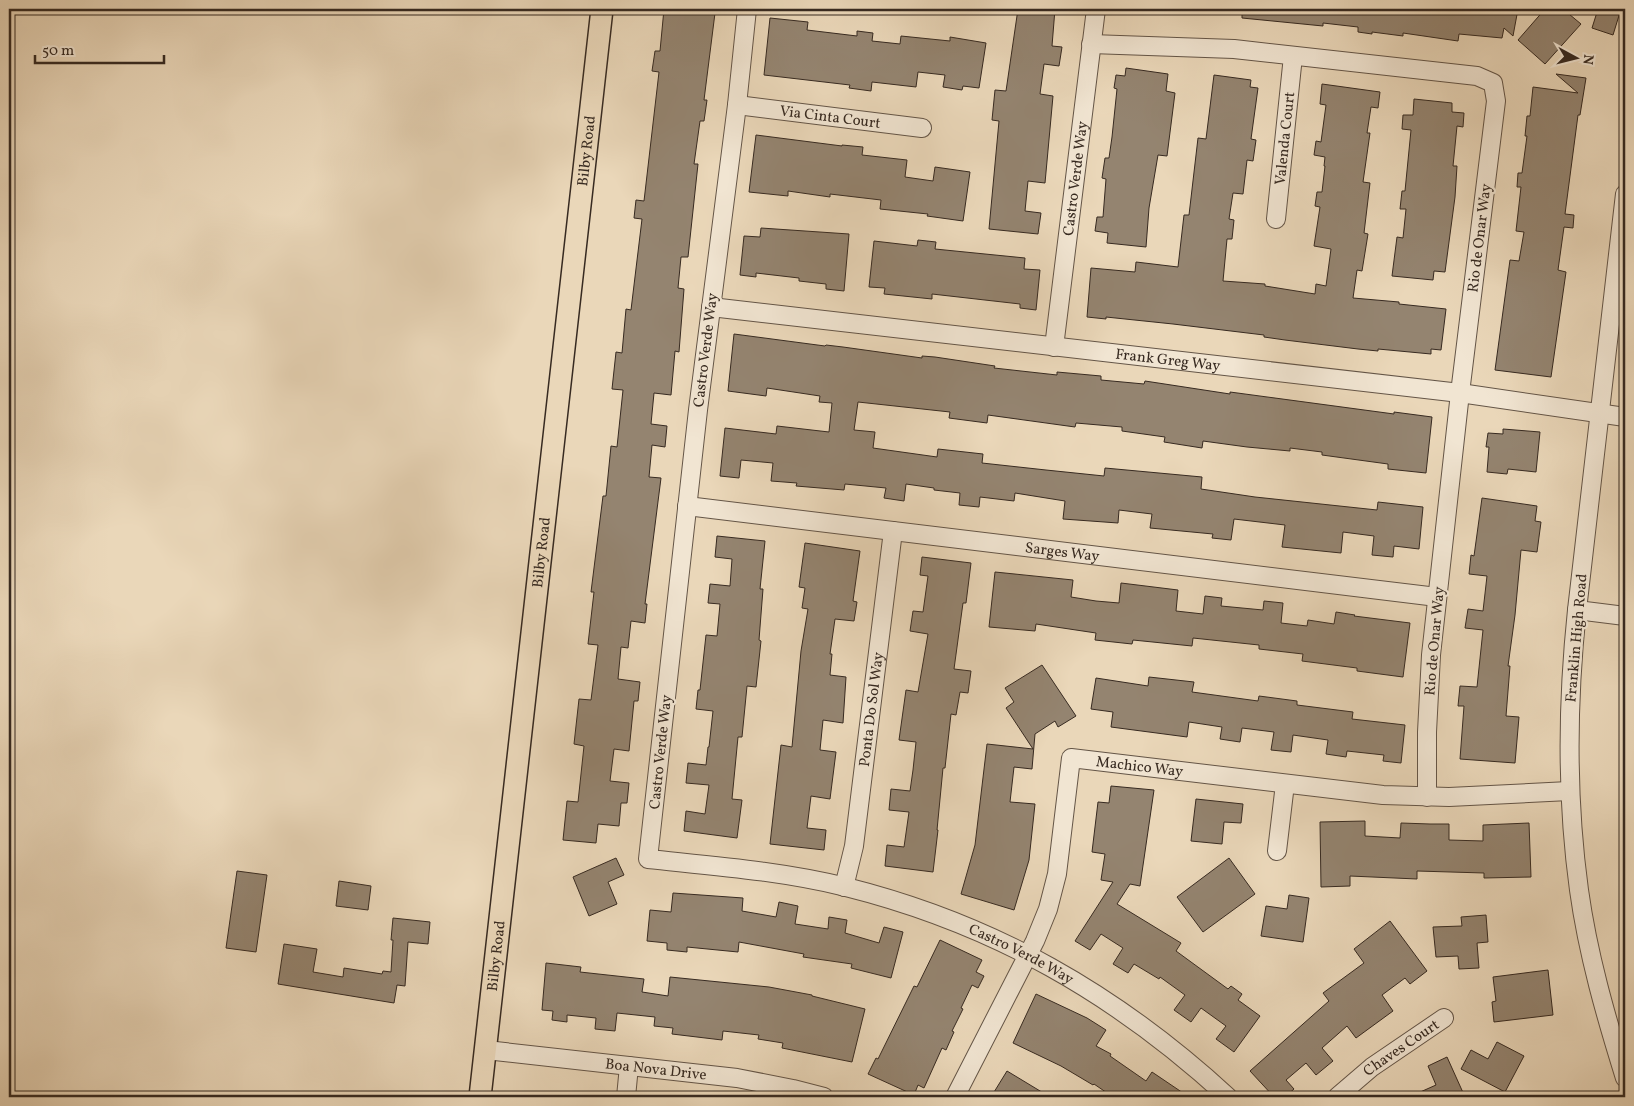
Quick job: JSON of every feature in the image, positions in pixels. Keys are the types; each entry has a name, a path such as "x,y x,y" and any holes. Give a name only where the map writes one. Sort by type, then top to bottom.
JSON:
{"main road":[{"name":"Bilby Road","path":"480,1097 602,9"}],"street":[{"name":"Castro Verde Way","path":"746,9 737,105 710,307 648,858 783,875 844,887 886,898 948,919 1028,955 1087,988 1144,1026 1228,1097"},
{"name":"Castro Verde Way","path":"1054,348 1096,9"},
{"name":"Rio de Onar Way","path":"1092,44 1234,49 1477,76 1493,83 1496,101 1460,393 1430,665 1427,796"},
{"name":"Valenda Court","path":"1276,219 1293,56"},
{"name":"Via Cinta Court","path":"737,105 922,128"},
{"name":"Franklin High Road","path":"1625,194 1577,610 1569,720 1570,791 1573,842 1579,892 1593,967 1625,1078"},
{"name":"Frank Greg Way","path":"710,307 1054,348 1460,393 1625,416"},
{"name":"Sarges Way","path":"687,506 1437,597"},
{"name":"Ponta Do Sol Way","path":"844,887 854,846 893,531"},
{"path":"1577,610 1625,616"},
{"name":"Machico Way","path":"955,1097 1028,955 1048,909 1057,874 1071,758 1366,793 1427,796 1570,791"},
{"path":"1277,851 1285,784"},
{"name":"Chaves Court","path":"1337,1097 1372,1066 1444,1018"},
{"name":"Boa Nova Drive","path":"486,1050 737,1078 824,1097"},
{"path":"626,1097 629,1066"}],"building":[{"path":"664,9 715,13 704,100 707,100 704,121 700,121 694,164 698,164 688,257 681,257 678,288 684,289 679,352 675,351 671,395 654,393 651,424 667,426 665,447 652,445 649,477 661,478 645,604 647,604 645,623 631,621 628,648 621,647 618,679 640,682 638,701 634,701 629,751 614,749 610,781 629,783 627,803 621,803 619,826 598,824 596,843 563,840 567,801 578,802 584,746 574,744 579,699 591,700 598,645 588,644 594,592 591,592 603,496 606,496 611,446 617,447 623,390 612,389 616,352 622,353 626,309 631,310 642,219 634,218 636,200 644,201 659,72 652,71 655,51 660,51"},
{"path":"1018,9 1055,9 1052,46 1062,47 1059,66 1044,64 1040,94 1053,96 1045,183 1028,181 1025,211 1041,213 1038,234 989,229 999,121 992,120 995,90 1006,91"},
{"path":"1242,9 1518,9 1513,36 1504,28 1502,38 1459,34 1458,41 1403,33 1403,36 1372,32 1372,34 1358,32 1358,27 1323,23 1323,26 1242,18"},
{"path":"1545,9 1563,9 1581,24 1545,64 1518,40"},
{"path":"1598,9 1621,9 1613,35 1592,28"},
{"path":"770,18 808,22 807,30 857,36 857,31 873,33 872,41 900,44 901,36 950,41 950,37 986,43 979,88 963,86 962,90 943,87 945,75 918,72 916,87 872,82 871,91 849,88 850,85 764,75"},
{"path":"1126,68 1168,74 1166,91 1175,93 1167,156 1158,155 1149,208 1146,247 1107,243 1108,233 1095,231 1097,217 1103,217 1106,179 1102,178 1105,158 1109,158 1112,137 1117,89 1114,88 1116,75 1125,76"},
{"path":"1556,74 1586,78 1580,115 1578,115 1565,214 1574,215 1573,228 1564,227 1558,270 1566,272 1551,377 1495,370 1510,260 1519,261 1524,232 1516,231 1521,187 1517,187 1518,173 1522,173 1527,136 1525,136 1527,116 1530,116 1533,87 1578,93"},
{"path":"1214,75 1251,80 1250,87 1258,88 1251,139 1256,140 1253,161 1247,160 1243,194 1233,193 1229,219 1234,220 1232,239 1227,239 1223,281 1265,284 1265,286 1315,294 1316,284 1326,286 1331,249 1314,246 1320,207 1315,206 1317,192 1322,192 1325,166 1325,157 1314,155 1316,141 1321,142 1326,105 1320,104 1322,84 1380,92 1378,108 1371,107 1367,133 1370,133 1363,182 1370,183 1364,233 1368,234 1362,271 1357,270 1353,298 1446,309 1441,350 1431,349 1431,354 1378,349 1378,351 1173,324 1106,317 1106,319 1087,317 1091,268 1135,272 1136,262 1178,267 1184,215 1189,215 1198,138 1206,139"},
{"path":"1414,99 1452,103 1452,112 1464,113 1463,127 1457,126 1453,166 1457,166 1455,197 1445,272 1434,271 1433,280 1392,276 1397,237 1403,238 1406,209 1400,209 1402,191 1405,191 1411,130 1402,129 1403,115 1413,115"},
{"path":"756,135 863,147 862,155 907,160 905,177 933,181 935,167 970,172 963,221 927,216 928,214 880,209 881,200 830,194 830,197 788,191 788,196 749,192"},
{"path":"761,228 849,234 844,291 826,289 826,284 799,281 799,278 756,273 756,277 740,275 744,236 760,237"},
{"path":"918,240 936,242 935,249 1025,258 1024,269 1040,270 1036,310 1020,308 1020,304 932,294 932,299 884,294 885,288 869,287 874,241 917,246"},
{"path":"734,334 922,358 922,356 935,357 995,366 994,368 1057,375 1057,372 1101,376 1101,380 1144,384 1145,381 1230,394 1230,392 1394,414 1394,412 1432,417 1426,473 1388,469 1388,464 1322,455 1322,452 1290,448 1290,451 1203,441 1202,448 1164,442 1165,437 1122,431 1122,427 1076,423 1075,427 988,415 987,423 949,418 950,412 858,402 854,430 875,432 873,448 937,457 938,449 983,454 982,463 1046,470 1104,476 1105,468 1202,477 1201,489 1255,497 1377,510 1378,502 1423,507 1419,549 1394,546 1393,557 1372,555 1374,536 1343,532 1341,553 1282,547 1285,525 1234,519 1231,540 1212,538 1213,534 1150,528 1152,514 1119,510 1118,523 1063,519 1065,501 1015,493 1014,501 980,497 979,507 959,505 960,493 906,484 904,501 884,498 886,488 845,484 844,490 796,486 797,483 771,481 773,463 741,460 739,478 720,476 725,428 776,434 777,426 829,432 832,403 819,402 820,396 767,388 766,396 728,391"},
{"path":"1503,429 1540,432 1536,472 1508,469 1507,474 1487,472 1489,447 1486,447 1488,433 1503,434"},
{"path":"1482,498 1537,506 1535,521 1541,522 1537,552 1521,550 1508,666 1510,666 1506,716 1519,717 1515,763 1460,759 1464,706 1458,706 1460,686 1477,687 1483,630 1465,628 1468,609 1483,611 1487,576 1469,574 1471,555 1474,556"},
{"path":"717,536 765,541 760,589 763,589 759,640 761,641 756,687 747,686 742,737 738,737 732,799 742,800 737,838 684,831 686,811 705,814 709,785 686,783 688,763 706,765 709,747 713,711 696,709 706,635 717,636 720,604 708,603 710,584 730,586 732,559 715,557"},
{"path":"805,543 860,551 853,601 857,602 854,621 835,619 830,654 832,654 830,675 846,677 843,723 823,720 820,750 836,752 830,799 811,796 807,828 826,830 824,850 770,844 781,745 792,747 801,651 808,609 802,608 805,588 799,587"},
{"path":"922,557 971,563 966,603 963,603 954,669 971,671 968,693 960,692 956,715 951,714 945,768 943,768 933,872 885,866 887,845 904,847 909,812 889,810 891,789 910,791 913,770 916,742 899,740 906,690 918,692 928,634 910,631 913,611 923,612 928,576 920,575"},
{"path":"995,572 1073,580 1071,597 1096,601 1119,603 1121,583 1178,590 1176,611 1203,614 1205,596 1222,598 1221,606 1263,610 1264,601 1283,603 1281,623 1307,626 1308,620 1334,624 1336,612 1410,623 1403,677 1357,671 1357,668 1302,661 1303,654 1259,649 1259,645 1193,638 1192,646 1133,640 1132,644 1095,640 1096,633 1036,624 1035,631 989,627"},
{"path":"1042,665 1076,716 1058,727 1055,721 1035,734 1032,769 1014,767 1010,802 1035,804 1029,860 1014,910 961,894 975,845 987,744 1033,749 1006,708 1014,702 1005,688"},
{"path":"1149,677 1194,682 1192,692 1258,701 1259,696 1297,701 1297,705 1353,712 1352,719 1405,725 1401,763 1383,761 1384,755 1347,751 1346,757 1326,754 1328,740 1293,735 1291,752 1271,750 1274,732 1242,728 1240,742 1220,739 1222,727 1189,722 1187,737 1111,727 1113,712 1091,709 1096,678 1148,686"},
{"path":"1111,786 1154,790 1140,886 1130,884 1117,904 1181,943 1176,951 1228,989 1231,986 1242,994 1238,1000 1260,1016 1234,1052 1216,1039 1226,1026 1201,1008 1191,1022 1174,1010 1185,995 1160,977 1159,979 1134,964 1128,973 1113,964 1123,948 1101,934 1090,950 1075,941 1113,882 1101,880 1105,854 1092,852 1098,802 1109,803"},
{"path":"1196,799 1243,804 1241,823 1224,822 1222,844 1191,841"},
{"path":"1365,821 1365,836 1400,838 1401,823 1449,824 1449,840 1483,841 1483,825 1529,823 1531,877 1484,878 1484,873 1417,871 1417,879 1350,876 1350,886 1321,887 1320,822"},
{"path":"616,858 624,875 608,882 617,904 589,916 573,877"},
{"path":"1229,858 1255,894 1203,932 1177,897"},
{"path":"237,871 267,875 256,952 226,948"},
{"path":"339,881 371,886 368,910 336,906"},
{"path":"673,893 743,898 742,911 776,917 779,902 798,906 795,924 828,929 829,917 847,920 845,933 879,943 884,927 903,932 891,978 851,968 852,964 803,957 804,954 739,942 738,952 687,947 687,952 667,950 667,943 647,941 650,910 671,912"},
{"path":"1289,895 1309,898 1303,942 1261,936 1266,906 1287,909"},
{"path":"1486,915 1488,942 1477,943 1479,968 1459,969 1458,956 1436,957 1433,927 1462,926 1461,917"},
{"path":"393,918 430,922 428,944 408,942 405,986 397,985 394,1003 278,984 284,944 317,949 313,972 343,977 344,968 382,974 383,971 391,972"},
{"path":"1390,921 1427,971 1410,984 1405,978 1382,995 1393,1011 1356,1038 1347,1026 1322,1048 1333,1061 1316,1075 1306,1063 1286,1080 1294,1089 1285,1097 1274,1097 1250,1071 1329,1001 1323,993 1364,963 1354,949"},
{"path":"940,940 982,960 976,972 984,976 978,988 972,985 961,1008 963,1009 952,1031 954,1032 946,1050 942,1048 924,1088 918,1085 914,1095 868,1074 876,1058 878,1059 914,986 917,987"},
{"path":"546,963 581,967 580,972 644,979 642,992 668,996 670,977 769,987 812,995 865,1009 852,1062 782,1048 783,1043 758,1039 759,1035 723,1031 722,1040 672,1034 673,1028 654,1026 655,1017 617,1013 615,1031 595,1029 596,1018 567,1015 567,1022 552,1020 553,1011 542,1010"},
{"path":"1548,970 1553,1015 1494,1022 1492,1002 1496,1001 1493,977"},
{"path":"1036,994 1087,1018 1106,1030 1096,1046 1111,1054 1110,1056 1146,1081 1152,1072 1189,1097 1113,1097 1061,1066 1013,1043"},
{"path":"1497,1042 1524,1056 1505,1092 1461,1069 1471,1050 1488,1059"},
{"path":"1447,1057 1465,1097 1409,1097 1436,1085 1428,1066"},
{"path":"1007,1071 1050,1097 991,1097"}]}
